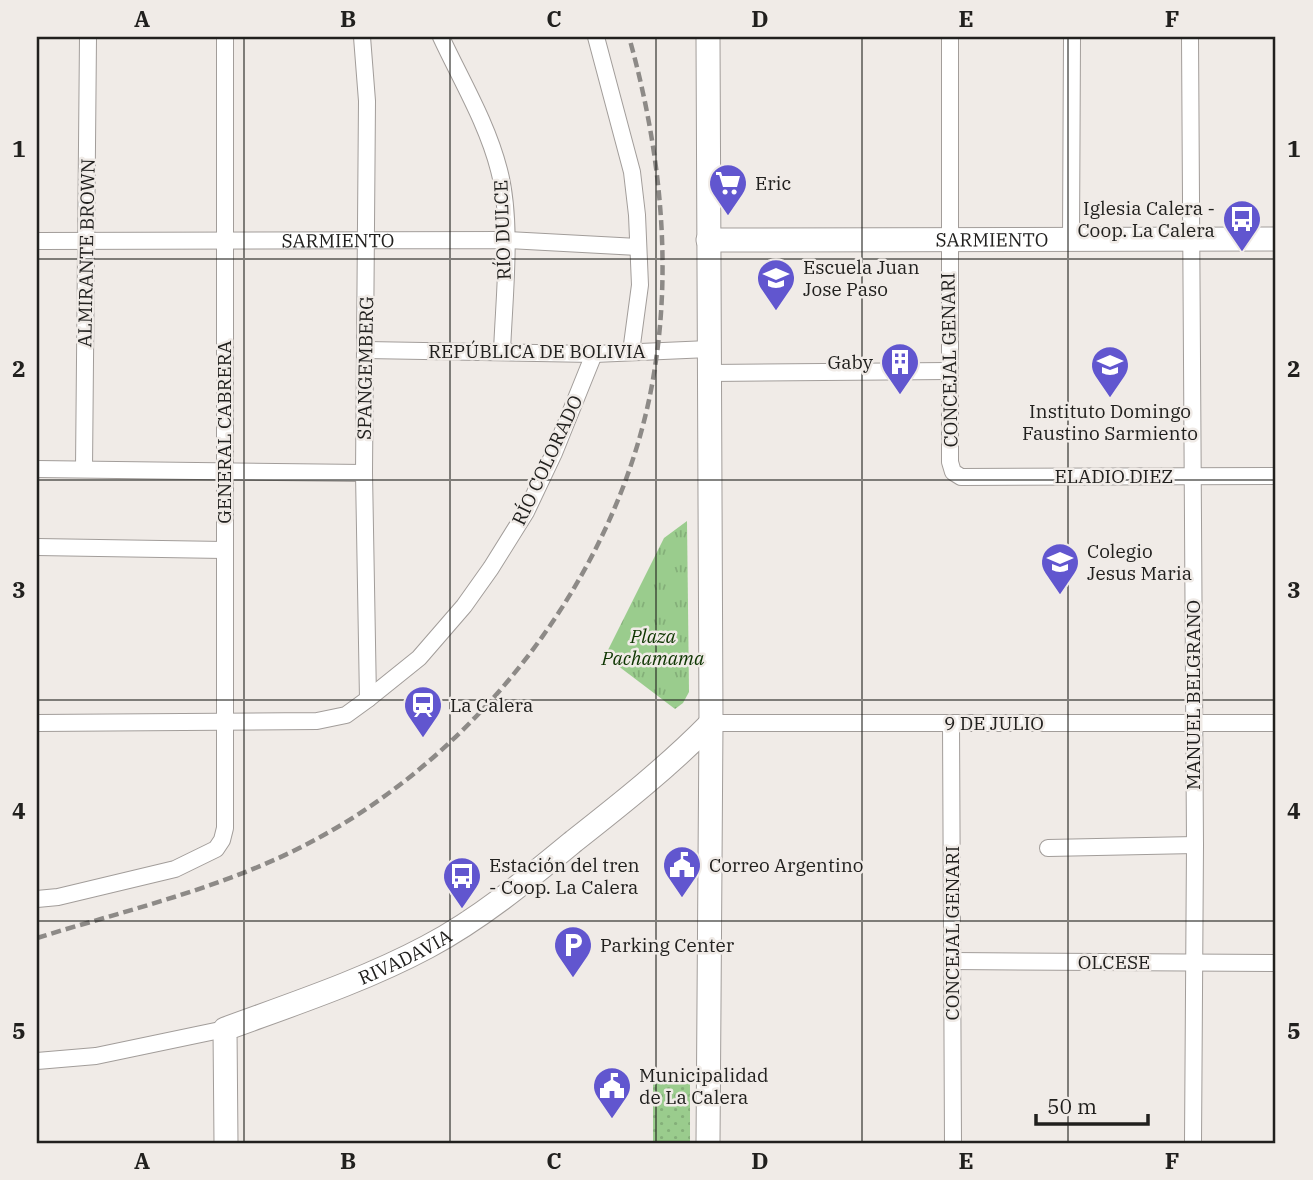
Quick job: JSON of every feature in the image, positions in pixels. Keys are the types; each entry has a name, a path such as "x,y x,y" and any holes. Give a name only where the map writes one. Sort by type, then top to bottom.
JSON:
{"street":[{"name":"ALMIRANTE BROWN","path":"84,469 88,37"},
{"name":"GENERAL CABRERA","path":"37,899 70,894 175,869 216,849 225,828 225,37"},
{"name":"SPANGEMBERG","path":"362,37 367,100 364,473 368,699"},
{"name":"RÍO DULCE","path":"441,37 484,129 495,158 502,189 506,240 502,352"},
{"path":"596,37 632,172 637,215 640,285 631,352"},
{"path":"708,37 711,723 708,1143"},
{"name":"CONCEJAL GENARI","path":"950,37 948,241 950,462 953,472"},
{"path":"1071,239 1072,37"},
{"name":"MANUEL BELGRANO","path":"1190,37 1194,1143"},
{"name":"SARMIENTO","path":"708,240 1276,239"},
{"name":"SARMIENTO","path":"37,241 506,240 638,247"},
{"name":"REPÚBLICA DE BOLIVIA","path":"366,349 594,354 709,349"},
{"name":"RÍO COLORADO","path":"37,723 331,720 346,715 419,658 464,606 491,568 526,512 554,453 594,354"},
{"path":"709,373 949,371"},
{"path":"37,469 364,473"},
{"name":"ELADIO DIEZ","path":"953,472 961,477 1276,475"},
{"path":"37,547 224,550"},
{"name":"9 DE JULIO","path":"711,723 1276,723"},
{"name":"RIVADAVIA","path":"37,1061 96,1056 225,1029 376,971 428,946 528,878 673,759 711,723"},
{"name":"CONCEJAL GENARI","path":"951,723 953,1143"},
{"path":"673,759 692,760 699,764 710,780"},
{"path":"1048,848 1195,845"},
{"name":"OLCESE","path":"952,961 1276,962"},
{"path":"225,1029 226,1143"}],"green space":[{"name":"Plaza Pachamama","path":"687,521 689,692 683,703 675,709 605,656 664,538"},
{"path":"653,1081 690,1081 690,1143 653,1143"}],"railway":[{"path":"37,938 218,882 288,854 322,836 383,797 441,751 494,698 541,639 581,576 614,509 639,439 655,367 662,284 660,201 648,118 629,37"}],"place":[{"name":"Eric","path":"728,217"},
{"name":"Iglesia Calera - Coop. La Calera","path":"1242,253"},
{"name":"Escuela Juan Jose Paso","path":"776,312"},
{"name":"Gaby","path":"900,396"},
{"name":"Instituto Domingo Faustino Sarmiento","path":"1110,399"},
{"name":"Colegio Jesus Maria","path":"1060,596"},
{"name":"La Calera","path":"423,739"},
{"name":"Correo Argentino","path":"682,899"},
{"name":"Estación del tren - Coop. La Calera","path":"462,910"},
{"name":"Parking Center","path":"573,979"},
{"name":"Municipalidad de La Calera","path":"612,1120"}]}
